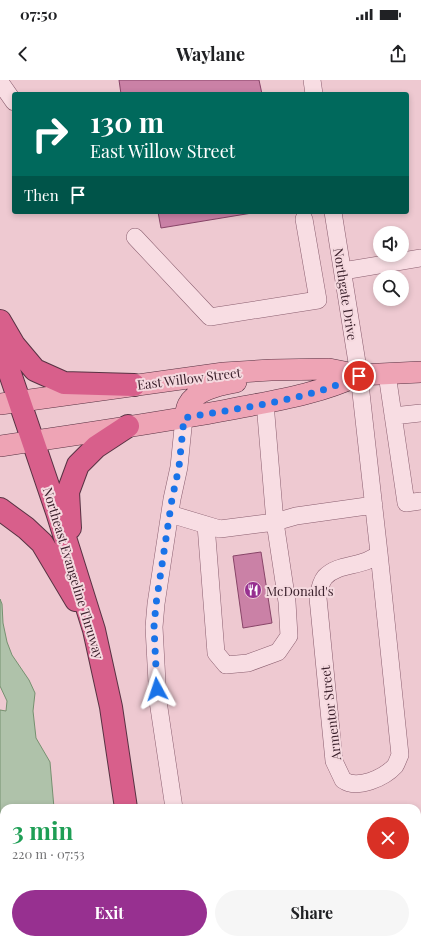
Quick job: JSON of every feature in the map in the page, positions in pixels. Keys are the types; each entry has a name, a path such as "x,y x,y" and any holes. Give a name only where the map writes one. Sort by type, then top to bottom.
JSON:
{"highway":[{"path":"0,321 14,345 35,370 64,383 134,385"},
{"name":"Northeast Evangeline Thruway","path":"0,344 10,402 33,441 94,630 111,707 125,804"},
{"path":"72,559 68,492 78,465 96,447 128,426"},
{"path":"0,509 26,528 42,543 94,630"}],"main road":[{"name":"East Willow Street","path":"10,402 224,373 271,370 329,369 359,376 421,372"},
{"path":"184,418 188,404 198,395 218,386 243,381 271,370"},
{"name":"East Willow Street","path":"0,446 184,418 265,403 336,386 359,376"}],"street":[{"path":"312,80 314,92"},
{"path":"0,82 12,99"},
{"name":"Northgate Drive","path":"334,214 359,376"},
{"path":"136,237 210,317 318,300 304,219"},
{"path":"343,270 421,258"},
{"path":"387,374 406,503 421,501"},
{"name":"Armentor Street","path":"359,376 374,505 379,553 400,755 396,765 388,773 378,778 352,784 343,780 334,761 318,598 325,577 340,569 367,562 379,553"},
{"path":"206,525 216,653 226,665 248,663 278,652 289,636 287,602 275,522 265,403"},
{"path":"393,416 421,413"},
{"path":"173,804 158,702 154,627 156,604 170,514 179,467 184,418"},
{"path":"403,488 421,490"},
{"path":"170,514 220,529 275,522 296,516 374,505"}],"shaded area":[{"path":"0,599 7,642 12,655 29,680 35,693 33,711 36,738 50,762 54,804 0,804 0,710 6,711 7,701 0,686"}],"building":[{"path":"119,80 259,80 262,92 121,92"},
{"path":"158,214 246,214 161,228"},
{"path":"261,552 272,623 243,628 233,556"}],"place":[{"name":"McDonald's","path":"253,590"}],"route":[{"path":"157,689 155,676 154,627 156,604 172,499 179,467 184,418 294,397 336,386 359,376"}]}
